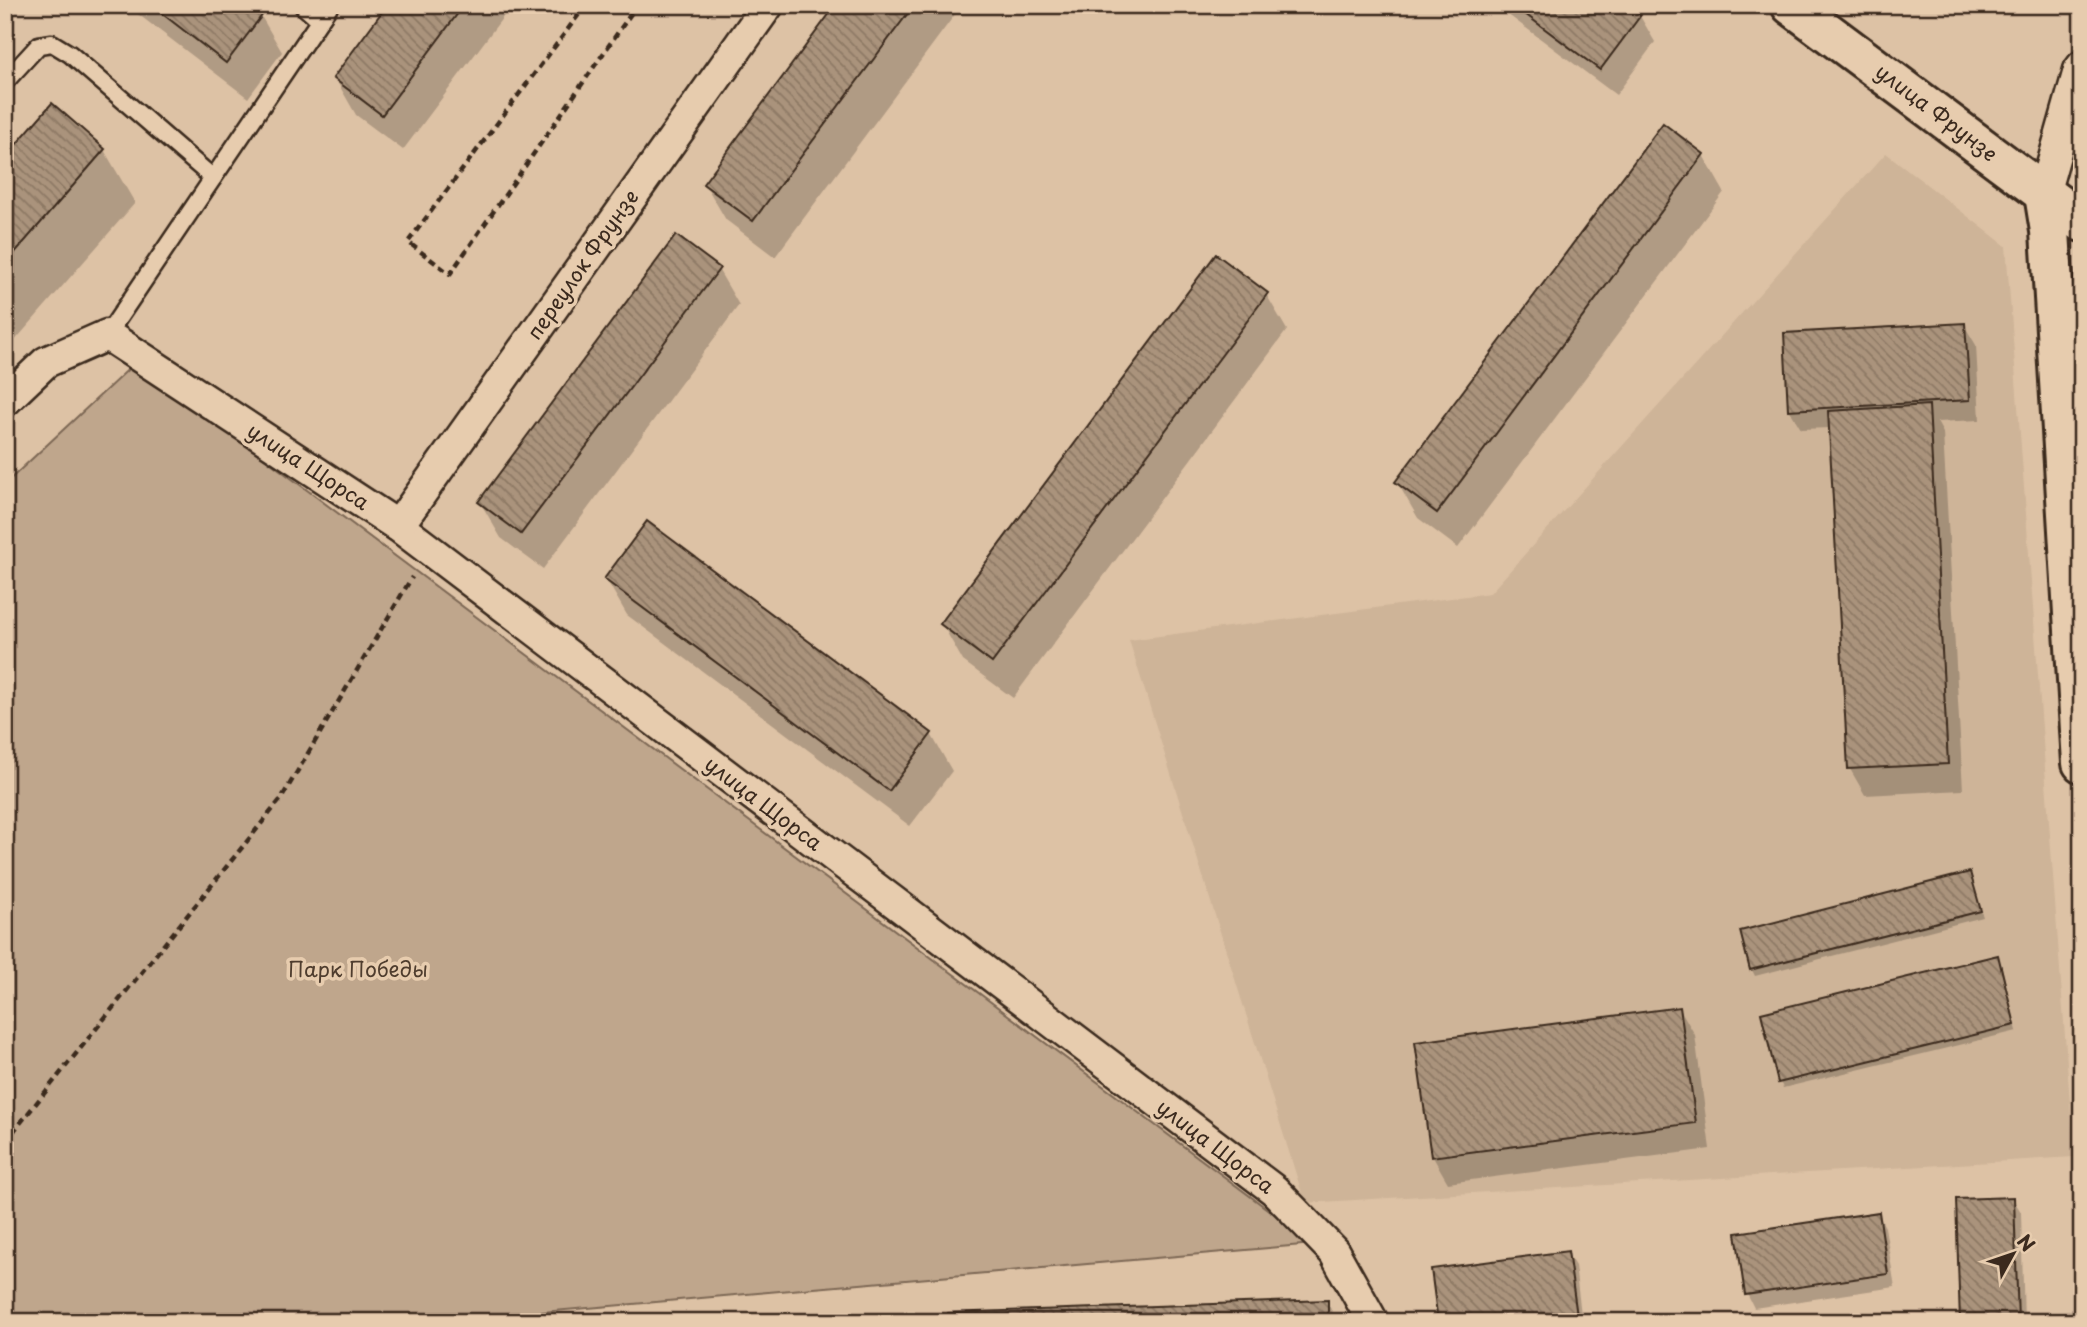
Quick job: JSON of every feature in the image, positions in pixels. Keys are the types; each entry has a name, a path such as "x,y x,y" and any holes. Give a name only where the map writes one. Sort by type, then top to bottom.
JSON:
{"street":[{"name":"переулок Фрунзе","path":"398,526 768,5"},
{"name":"улица Фрунзе","path":"1791,5 2082,222"},
{"path":"2082,66 2044,194 2050,231 2082,763"},
{"name":"улица Щорса","path":"107,335 398,526 1273,1190 1334,1252 1373,1322"},
{"path":"5,401 46,362 107,335"}],"lane":[{"path":"302,5 320,20"},
{"path":"107,335 330,5"},
{"path":"5,82 39,45 52,43 70,54 213,178"}],"path":[{"path":"586,5 408,242 450,274 637,5"},
{"path":"5,1142 281,799 428,549"}],"shaded area":[{"path":"1886,153 2006,246 2074,1157 1305,1203 1129,640 1490,593"}],"green space":[{"name":"Парк Победы","path":"136,362 1314,1244 497,1316 497,1322 5,1322 5,484"}],"building":[{"path":"151,5 251,5 263,14 226,63"},
{"path":"387,5 464,5 382,115 333,78"},
{"path":"836,5 914,5 753,221 703,184"},
{"path":"1513,5 1628,5 1641,15 1600,70"},
{"path":"52,103 105,149 5,264 5,157"},
{"path":"1663,123 1704,154 1437,513 1395,482"},
{"path":"676,235 720,268 521,534 478,502"},
{"path":"1216,254 1268,293 992,663 940,624"},
{"path":"1965,323 1970,400 1788,410 1784,333"},
{"path":"1929,405 1948,764 1848,769 1828,411"},
{"path":"647,521 932,733 889,791 604,579"},
{"path":"1970,872 1981,911 1750,970 1740,931"},
{"path":"1998,955 2015,1025 1778,1083 1761,1013"},
{"path":"1680,1007 1696,1123 1431,1157 1415,1042"},
{"path":"2014,1197 2018,1322 1960,1322 1956,1199"},
{"path":"1879,1212 1888,1274 1745,1295 1736,1233"},
{"path":"1568,1251 1577,1316 1535,1322 1438,1322 1431,1269"},
{"path":"1328,1300 1328,1322 948,1322 948,1313"}]}
